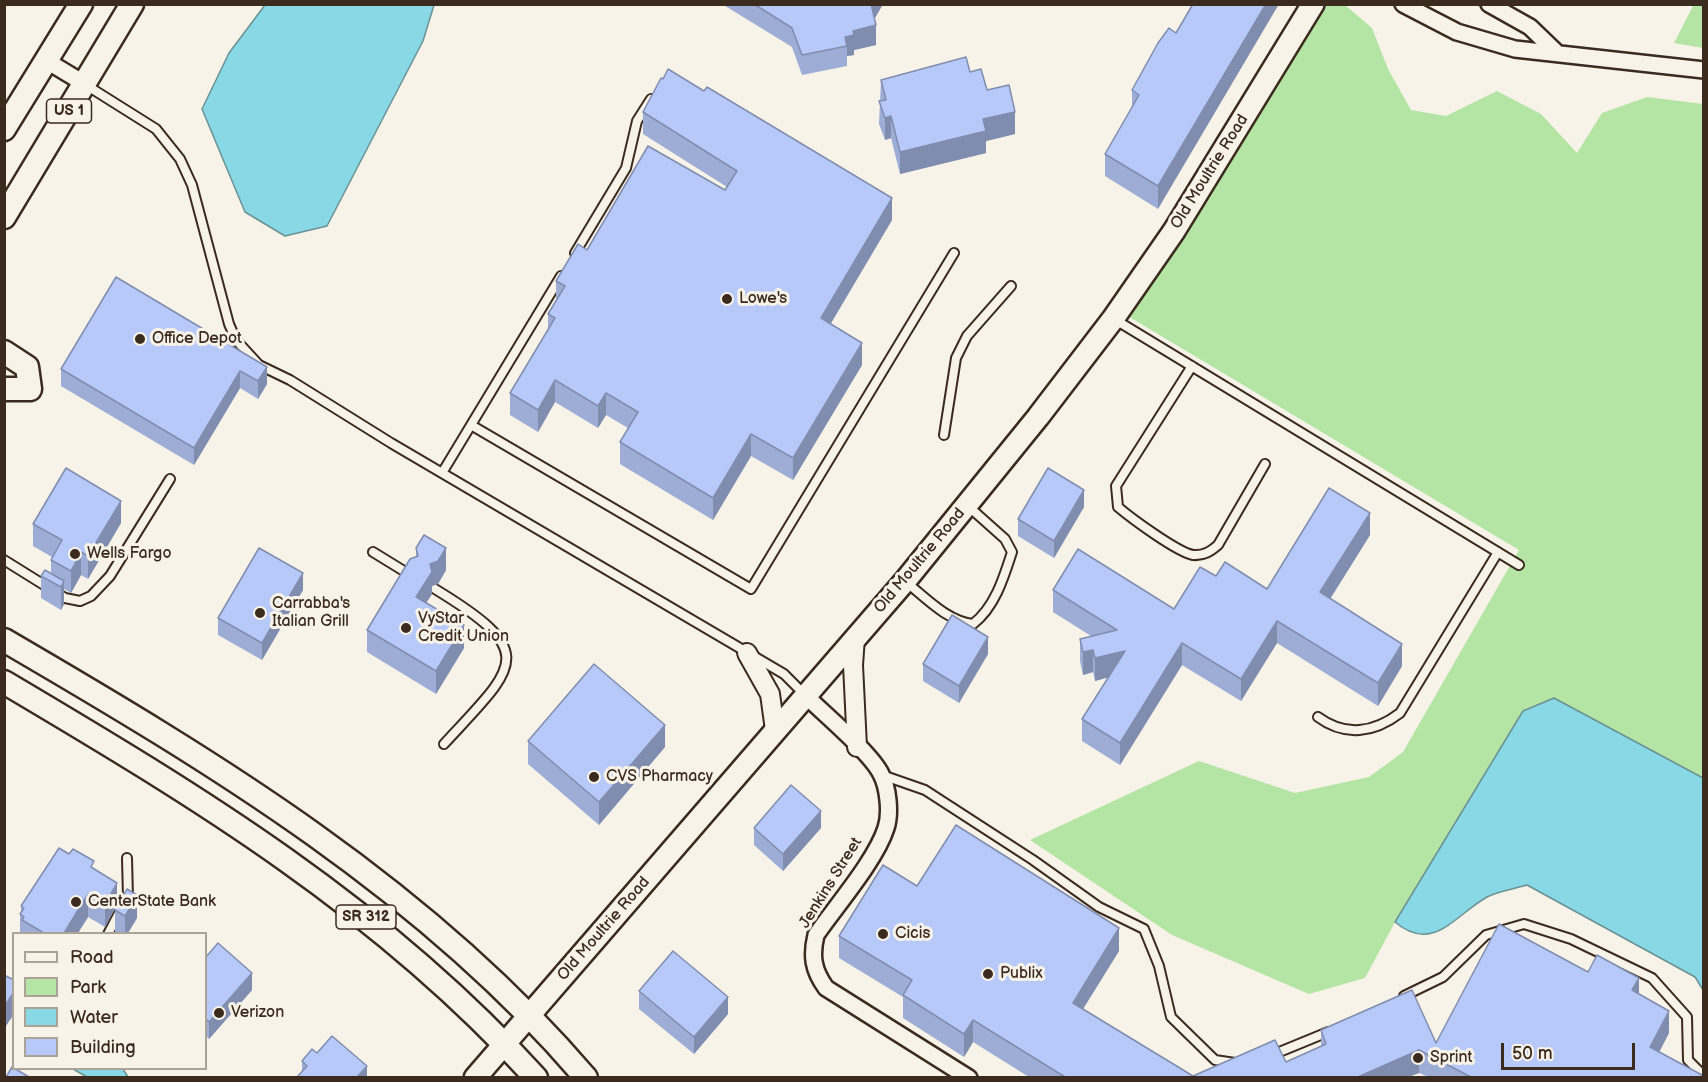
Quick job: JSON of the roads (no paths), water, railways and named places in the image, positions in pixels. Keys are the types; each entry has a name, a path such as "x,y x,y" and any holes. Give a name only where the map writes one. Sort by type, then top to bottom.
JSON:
{"main road":[{"name":"US 1","path":"4,129 81,4"},
{"name":"US 1","path":"4,217 132,4"},
{"name":"Old Moultrie Road","path":"475,1077 905,581 1038,417 1113,319 1174,231 1312,4"},
{"path":"4,352 27,367 30,389 4,389"},
{"name":"SR 312","path":"4,640 285,812 392,890 459,949 529,1016 586,1077"},
{"name":"SR 312","path":"4,682 173,784 291,861 351,905 400,945 505,1043 536,1077"},
{"path":"173,784 192,753"}],"street":[{"path":"1403,4 1457,32 1515,49 1704,69"},
{"path":"1489,4 1530,27 1556,52"},
{"path":"48,61 85,84"},
{"path":"855,638 852,665 857,747"},
{"path":"747,653 770,694 775,730"},
{"path":"805,695 882,775"},
{"name":"Jenkins Street","path":"882,775 888,807 886,827 872,855 816,935 812,951 813,964 826,988 969,1077"}],"lane":[{"path":"85,84 156,129 180,159 192,185 229,324 247,353 274,374 290,380 442,473 784,674 805,695"},
{"path":"442,473 626,168 637,121 654,94"},
{"path":"471,425 751,589 954,253"},
{"path":"944,435 957,358 967,336 1011,286"},
{"path":"1113,319 1519,565"},
{"path":"1192,366 1116,486 1118,507 1179,549 1193,555 1208,553 1218,545 1265,464"},
{"path":"4,560 65,598 80,601 91,596 110,576 170,479"},
{"path":"905,581 938,609 962,622 973,624 983,615 1003,580 1012,552 1005,539 967,505"},
{"path":"373,552 413,576"},
{"path":"1318,717 1342,729 1360,731 1386,724 1400,712 1498,552"},
{"path":"435,589 476,615 497,636 508,654 507,668 494,690 444,744"},
{"path":"882,775 925,790 1033,860 1099,907 1144,929 1159,966 1171,1017 1215,1060 1239,1064 1249,1061"},
{"path":"109,932 128,898 127,858"},
{"path":"1392,1002 1443,977 1486,935 1524,924 1571,939 1652,978 1687,1017 1688,1060 1704,1076"},
{"path":"1258,1059 1340,1026"}],"water":[{"path":"265,5 434,5 423,41 327,226 285,236 245,212 202,109 229,53"},
{"path":"1554,698 1703,778 1703,990 1695,977 1527,885 1487,897 1454,921 1432,933 1421,934 1409,931 1395,922 1523,711"},
{"path":"75,1070 124,1070 128,1077 87,1077"}],"place":[{"name":"Lowe's","path":"727,299"},
{"name":"Office Depot","path":"140,339"},
{"name":"Wells Fargo","path":"75,554"},
{"name":"Carrabba's Italian Grill","path":"260,613"},
{"name":"VyStar Credit Union","path":"406,628"},
{"name":"CVS Pharmacy","path":"594,777"},
{"name":"CenterState Bank","path":"76,902"},
{"name":"Cicis","path":"883,934"},
{"name":"Publix","path":"988,974"},
{"name":"Verizon","path":"219,1013"},
{"name":"Sprint","path":"1418,1058"}]}
